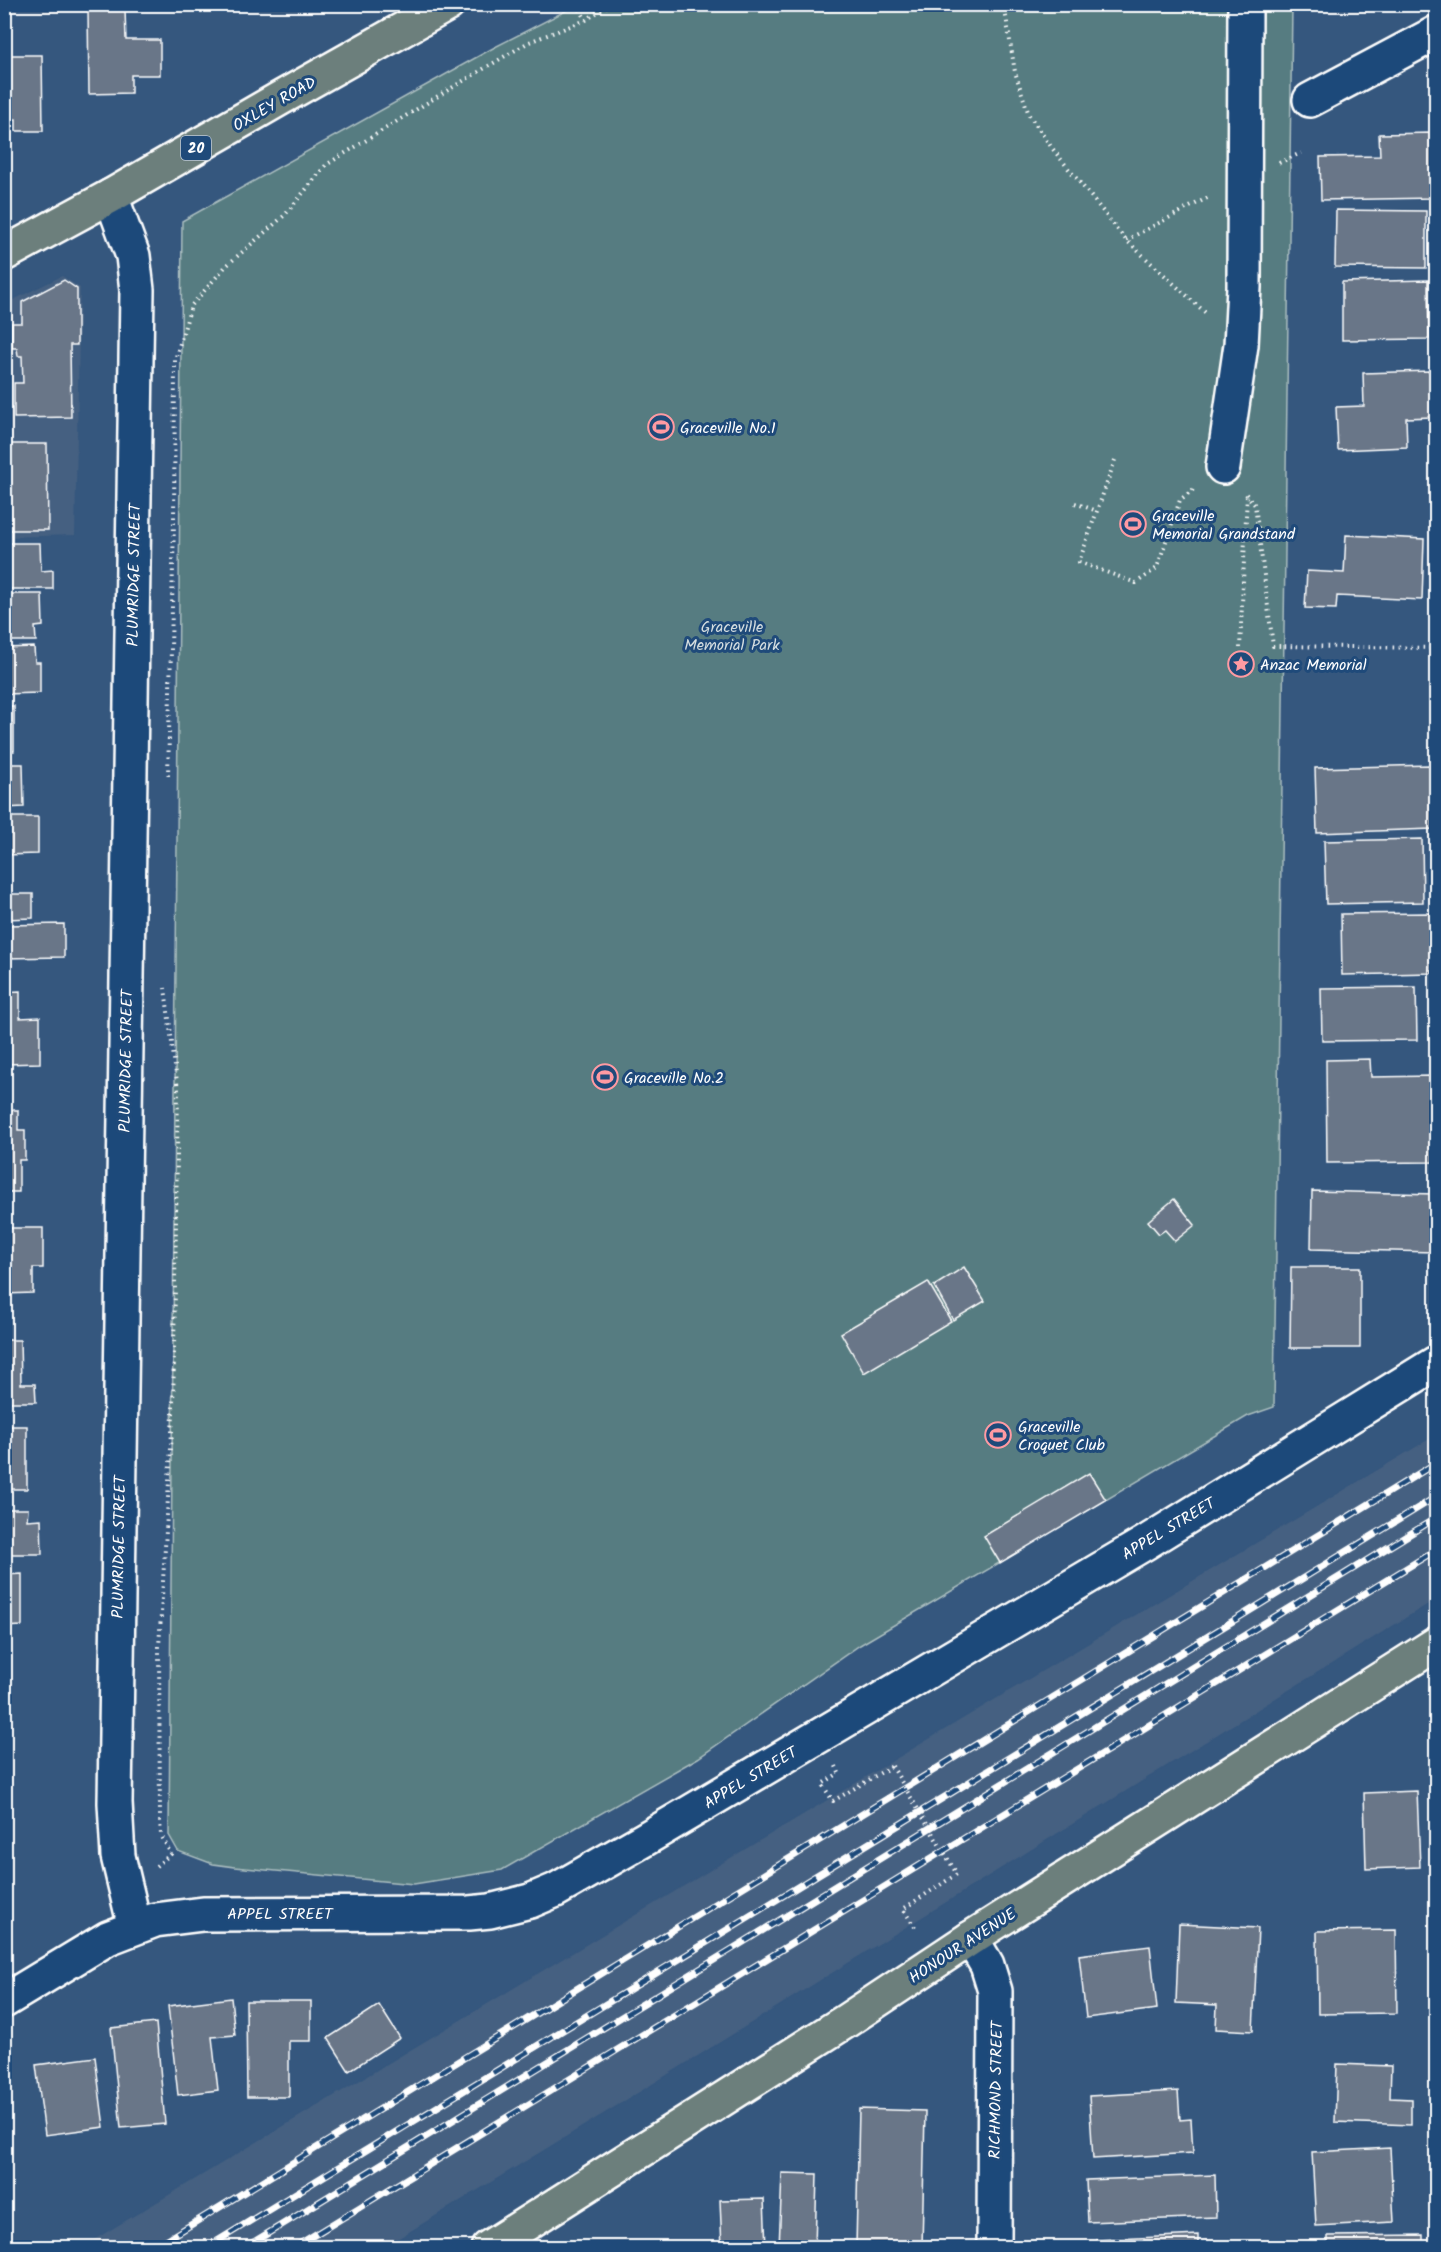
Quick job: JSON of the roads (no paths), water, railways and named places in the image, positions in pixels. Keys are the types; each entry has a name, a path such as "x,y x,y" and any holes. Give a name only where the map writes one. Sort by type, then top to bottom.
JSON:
{"main road":[{"name":"OXLEY ROAD","path":"4,254 111,196 448,4"},
{"name":"HONOUR AVENUE","path":"488,2247 1437,1644"}],"street":[{"path":"1223,467 1241,345 1244,287 1245,4"},
{"path":"1310,100 1437,33"},
{"name":"PLUMRIDGE STREET","path":"111,196 133,256 137,290 115,1803 118,1856 135,1927"},
{"name":"APPEL STREET","path":"4,2001 108,1938 155,1920 203,1914 490,1911 530,1901 556,1890 789,1755 1145,1543 1437,1363"},
{"name":"RICHMOND STREET","path":"971,1938 987,1965 995,1991 994,2247"}],"railway":[{"path":"153,2248 1436,1463"},
{"path":"206,2248 1436,1497"},
{"path":"244,2248 1436,1518"},
{"path":"293,2248 1436,1550"}],"place":[{"name":"Graceville No.1","path":"661,427"},
{"name":"Graceville Memorial Grandstand","path":"1133,524"},
{"name":"Anzac Memorial","path":"1241,664"},
{"name":"Graceville No.2","path":"605,1077"},
{"name":"Graceville Croquet Club","path":"998,1435"}],"park label":[{"name":"Graceville Memorial Park","path":"732,635"}]}
